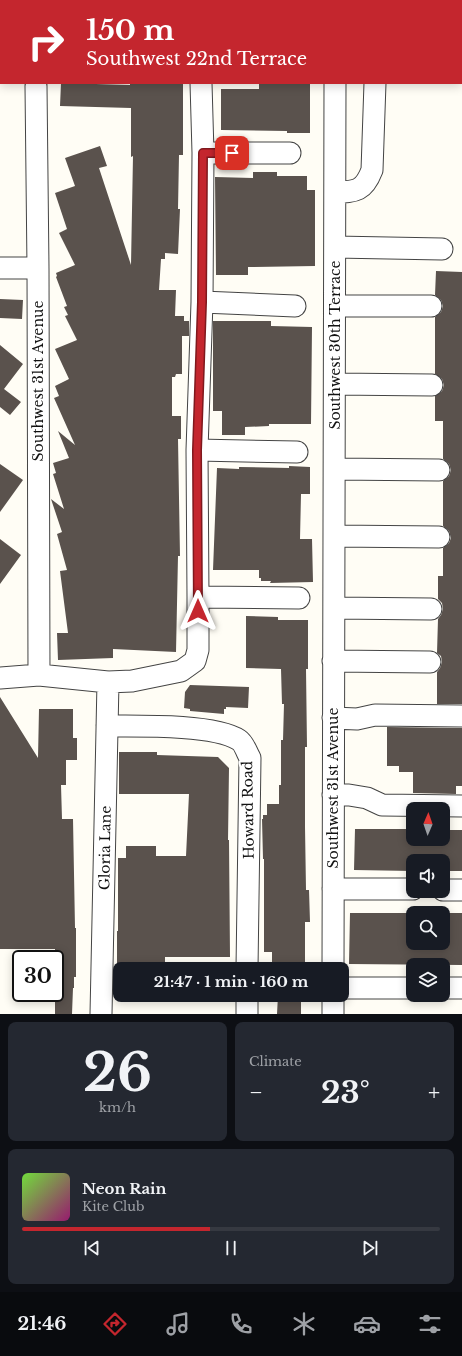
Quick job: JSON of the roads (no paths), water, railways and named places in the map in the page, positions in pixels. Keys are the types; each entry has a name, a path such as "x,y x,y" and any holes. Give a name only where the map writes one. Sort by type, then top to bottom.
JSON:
{"street":[{"path":"0,678 39,675 108,682 132,681 181,671 195,661 198,650 197,450 202,302 203,153 201,84"},
{"name":"Southwest 30th Terrace","path":"334,608 335,84"},
{"path":"335,192 353,192 362,187 368,181 372,170 374,84"},
{"name":"Southwest 31st Avenue","path":"36,86 39,675"},
{"path":"203,153 290,153"},
{"path":"335,247 442,249"},
{"path":"0,268 38,268"},
{"path":"202,302 295,306"},
{"path":"335,306 430,306"},
{"path":"335,384 432,385"},
{"path":"197,450 297,452"},
{"path":"335,469 439,470"},
{"path":"335,536 439,537"},
{"path":"198,597 299,598"},
{"path":"334,608 431,609"},
{"name":"Southwest 31st Avenue","path":"333,962 334,608"},
{"path":"333,661 430,662"},
{"name":"Gloria Lane","path":"101,1014 108,682"},
{"path":"333,718 357,719 375,715 462,716"},
{"name":"Howard Road","path":"107,726 146,726 198,729 223,732 240,741 250,758 247,962"},
{"path":"333,795 349,795 367,798 382,805 462,806"},
{"path":"333,889 406,890"},
{"path":"450,890 462,890"},
{"path":"349,988 406,988"},
{"path":"450,988 462,988"},
{"path":"247,1002 247,1014"},
{"path":"332,1014 333,1002"}]}
